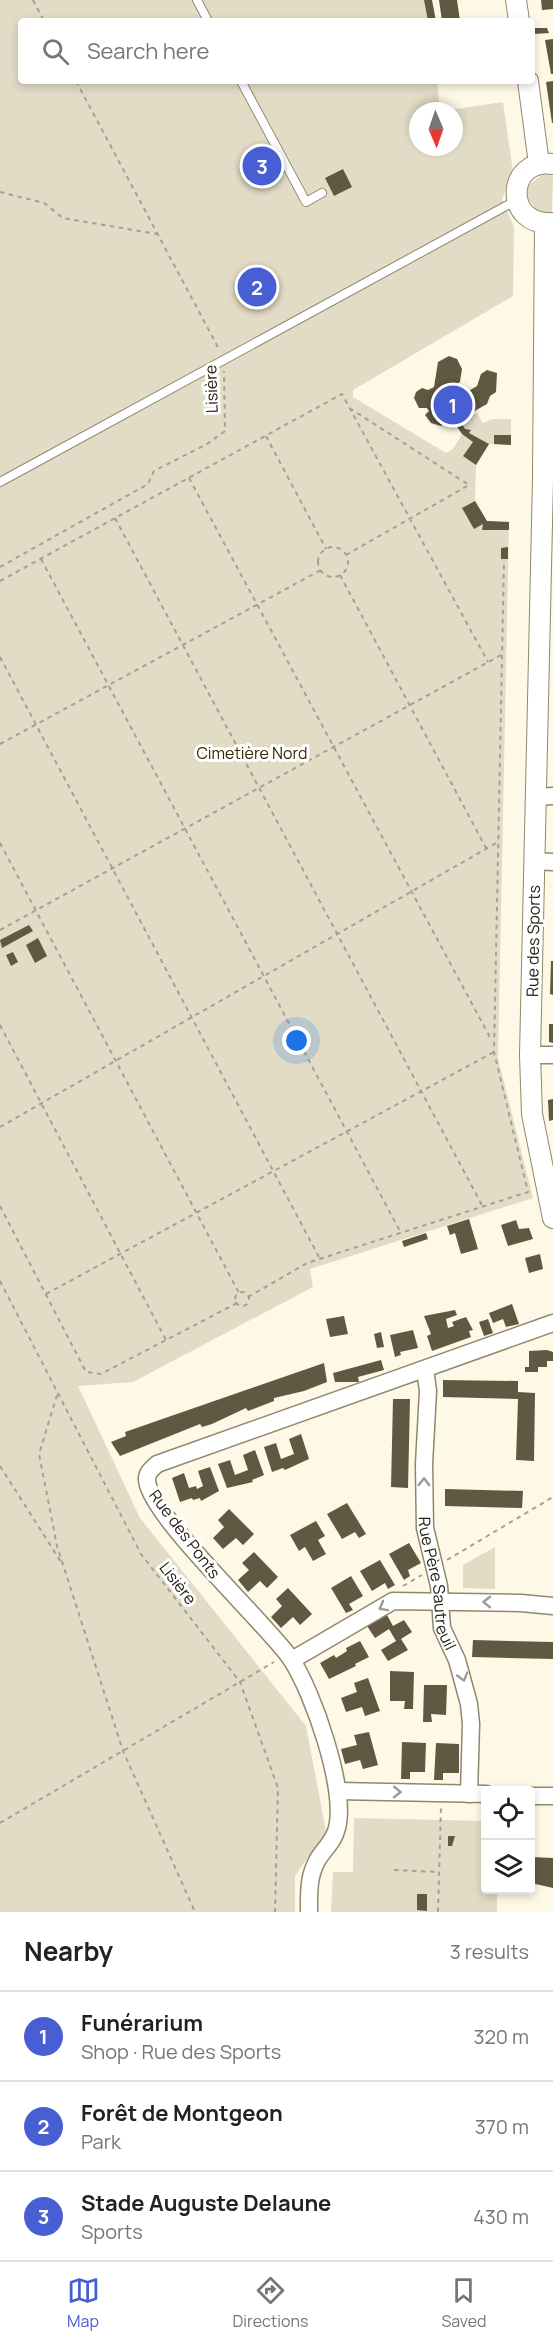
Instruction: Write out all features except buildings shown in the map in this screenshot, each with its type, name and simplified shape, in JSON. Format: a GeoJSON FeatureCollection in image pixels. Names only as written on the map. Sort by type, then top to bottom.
{"type":"FeatureCollection","features":[{"type":"Feature","properties":{"kind":"street"},"geometry":{"type":"LineString","coordinates":[[516,0],[519,18]]}},
{"type":"Feature","properties":{"kind":"street"},"geometry":{"type":"LineString","coordinates":[[529,84],[546,164],[531,167],[519,181],[517,200],[530,219],[549,223]]}},
{"type":"Feature","properties":{"kind":"street","name":"Rue des Sports"},"geometry":{"type":"LineString","coordinates":[[549,223],[544,862],[530,1055],[532,1114],[548,1177],[553,1218]]}},
{"type":"Feature","properties":{"kind":"street"},"geometry":{"type":"LineString","coordinates":[[530,1055],[553,1055]]}},
{"type":"Feature","properties":{"kind":"street","name":"Rue des Ponts"},"geometry":{"type":"LineString","coordinates":[[309,1912],[312,1871],[334,1838],[338,1826],[338,1791],[315,1708],[289,1658],[261,1622],[192,1548],[150,1490],[147,1480],[148,1472],[157,1464],[553,1323]]}},
{"type":"Feature","properties":{"kind":"street","name":"Rue Père Sautreuil"},"geometry":{"type":"LineString","coordinates":[[425,1369],[428,1391],[424,1464],[425,1528],[439,1586],[442,1628],[458,1660],[469,1704],[477,1794]]}},
{"type":"Feature","properties":{"kind":"street"},"geometry":{"type":"LineString","coordinates":[[289,1658],[393,1601],[553,1606]]}},
{"type":"Feature","properties":{"kind":"street"},"geometry":{"type":"LineString","coordinates":[[338,1791],[477,1794]]}},
{"type":"Feature","properties":{"kind":"lane"},"geometry":{"type":"LineString","coordinates":[[197,0],[206,18]]}},
{"type":"Feature","properties":{"kind":"lane"},"geometry":{"type":"LineString","coordinates":[[243,84],[306,202],[321,193]]}},
{"type":"Feature","properties":{"kind":"lane"},"geometry":{"type":"LineString","coordinates":[[0,482],[517,200]]}},
{"type":"Feature","properties":{"kind":"path"},"geometry":{"type":"LineString","coordinates":[[33,0],[42,18]]}},
{"type":"Feature","properties":{"kind":"path","name":"Lisière"},"geometry":{"type":"LineString","coordinates":[[0,567],[148,484],[154,471],[207,444],[225,431],[224,359],[78,84]]}},
{"type":"Feature","properties":{"kind":"path"},"geometry":{"type":"LineString","coordinates":[[0,192],[44,203],[63,218],[157,234]]}},
{"type":"Feature","properties":{"kind":"path"},"geometry":{"type":"LineString","coordinates":[[0,581],[342,394],[488,662]]}},
{"type":"Feature","properties":{"kind":"path"},"geometry":{"type":"LineString","coordinates":[[346,555],[469,485],[349,408]]}},
{"type":"Feature","properties":{"kind":"path"},"geometry":{"type":"LineString","coordinates":[[266,436],[326,549]]}},
{"type":"Feature","properties":{"kind":"path"},"geometry":{"type":"LineString","coordinates":[[189,478],[410,892],[494,1043]]}},
{"type":"Feature","properties":{"kind":"path"},"geometry":{"type":"LineString","coordinates":[[115,518],[483,1207]]}},
{"type":"Feature","properties":{"kind":"path"},"geometry":{"type":"LineString","coordinates":[[336,547],[346,555],[348,566],[340,575],[329,576],[321,570],[319,558],[326,549],[336,547]]}},
{"type":"Feature","properties":{"kind":"path"},"geometry":{"type":"LineString","coordinates":[[41,559],[401,1233]]}},
{"type":"Feature","properties":{"kind":"path"},"geometry":{"type":"LineString","coordinates":[[0,1206],[86,1372],[101,1374],[237,1303],[246,1304],[248,1297],[307,1263],[528,1192],[494,1052],[504,560]]}},
{"type":"Feature","properties":{"kind":"path"},"geometry":{"type":"LineString","coordinates":[[0,744],[321,570]]}},
{"type":"Feature","properties":{"kind":"path"},"geometry":{"type":"LineString","coordinates":[[340,575],[487,848]]}},
{"type":"Feature","properties":{"kind":"path"},"geometry":{"type":"LineString","coordinates":[[0,930],[502,654]]}},
{"type":"Feature","properties":{"kind":"path"},"geometry":{"type":"LineString","coordinates":[[0,657],[320,1259]]}},
{"type":"Feature","properties":{"kind":"path"},"geometry":{"type":"LineString","coordinates":[[0,1126],[498,842]]}},
{"type":"Feature","properties":{"kind":"path"},"geometry":{"type":"LineString","coordinates":[[0,843],[239,1293]]}},
{"type":"Feature","properties":{"kind":"path"},"geometry":{"type":"LineString","coordinates":[[0,1025],[166,1340]]}},
{"type":"Feature","properties":{"kind":"path"},"geometry":{"type":"LineString","coordinates":[[46,1294],[494,1052]]}},
{"type":"Feature","properties":{"kind":"path","name":"Lisière"},"geometry":{"type":"LineString","coordinates":[[0,1281],[141,1554],[240,1682],[278,1788],[275,1912]]}},
{"type":"Feature","properties":{"kind":"path"},"geometry":{"type":"LineString","coordinates":[[239,1293],[244,1292],[248,1297]]}},
{"type":"Feature","properties":{"kind":"path"},"geometry":{"type":"LineString","coordinates":[[237,1303],[236,1297],[239,1293]]}},
{"type":"Feature","properties":{"kind":"path"},"geometry":{"type":"LineString","coordinates":[[57,1395],[39,1454],[63,1564],[123,1751],[195,1912]]}},
{"type":"Feature","properties":{"kind":"path"},"geometry":{"type":"LineString","coordinates":[[0,1466],[63,1564]]}},
{"type":"Feature","properties":{"kind":"path"},"geometry":{"type":"LineString","coordinates":[[0,1823],[240,1682],[289,1658]]}},
{"type":"Feature","properties":{"kind":"path"},"geometry":{"type":"LineString","coordinates":[[438,1912],[441,1793]]}},
{"type":"Feature","properties":{"kind":"path"},"geometry":{"type":"LineString","coordinates":[[394,1870],[439,1872]]}},
{"type":"Feature","properties":{"kind":"green space","name":"Cimetière Nord"},"geometry":{"type":"Polygon","coordinates":[[[0,0],[424,0],[427,18],[18,18],[18,84],[437,84],[439,102],[409,102],[409,156],[463,156],[463,108],[503,102],[513,172],[502,199],[514,227],[513,296],[353,390],[353,397],[446,453],[453,449],[462,434],[456,425],[477,413],[483,423],[493,419],[511,419],[511,445],[489,444],[476,465],[475,500],[487,521],[509,522],[498,1058],[533,1198],[310,1269],[313,1287],[133,1382],[78,1386],[140,1518],[306,1726],[326,1831],[295,1876],[295,1912],[0,1912],[0,0]]]}},
{"type":"Feature","properties":{"kind":"green space"},"geometry":{"type":"Polygon","coordinates":[[[543,174],[553,176],[552,213],[539,213],[527,198],[528,186],[543,174]]]}},
{"type":"Feature","properties":{"kind":"green space"},"geometry":{"type":"Polygon","coordinates":[[[495,1547],[495,1589],[463,1588],[463,1565],[495,1547]]]}},
{"type":"Feature","properties":{"kind":"green space"},"geometry":{"type":"Polygon","coordinates":[[[354,1818],[481,1821],[481,1894],[497,1894],[497,1912],[331,1912],[333,1872],[353,1872],[354,1818]]]}},
{"type":"Feature","properties":{"kind":"place","name":"Stade Auguste Delaune"},"geometry":{"type":"Point","coordinates":[262,166]}},
{"type":"Feature","properties":{"kind":"place","name":"Forêt de Montgeon"},"geometry":{"type":"Point","coordinates":[257,287]}},
{"type":"Feature","properties":{"kind":"place","name":"Funérarium"},"geometry":{"type":"Point","coordinates":[453,405]}}]}
